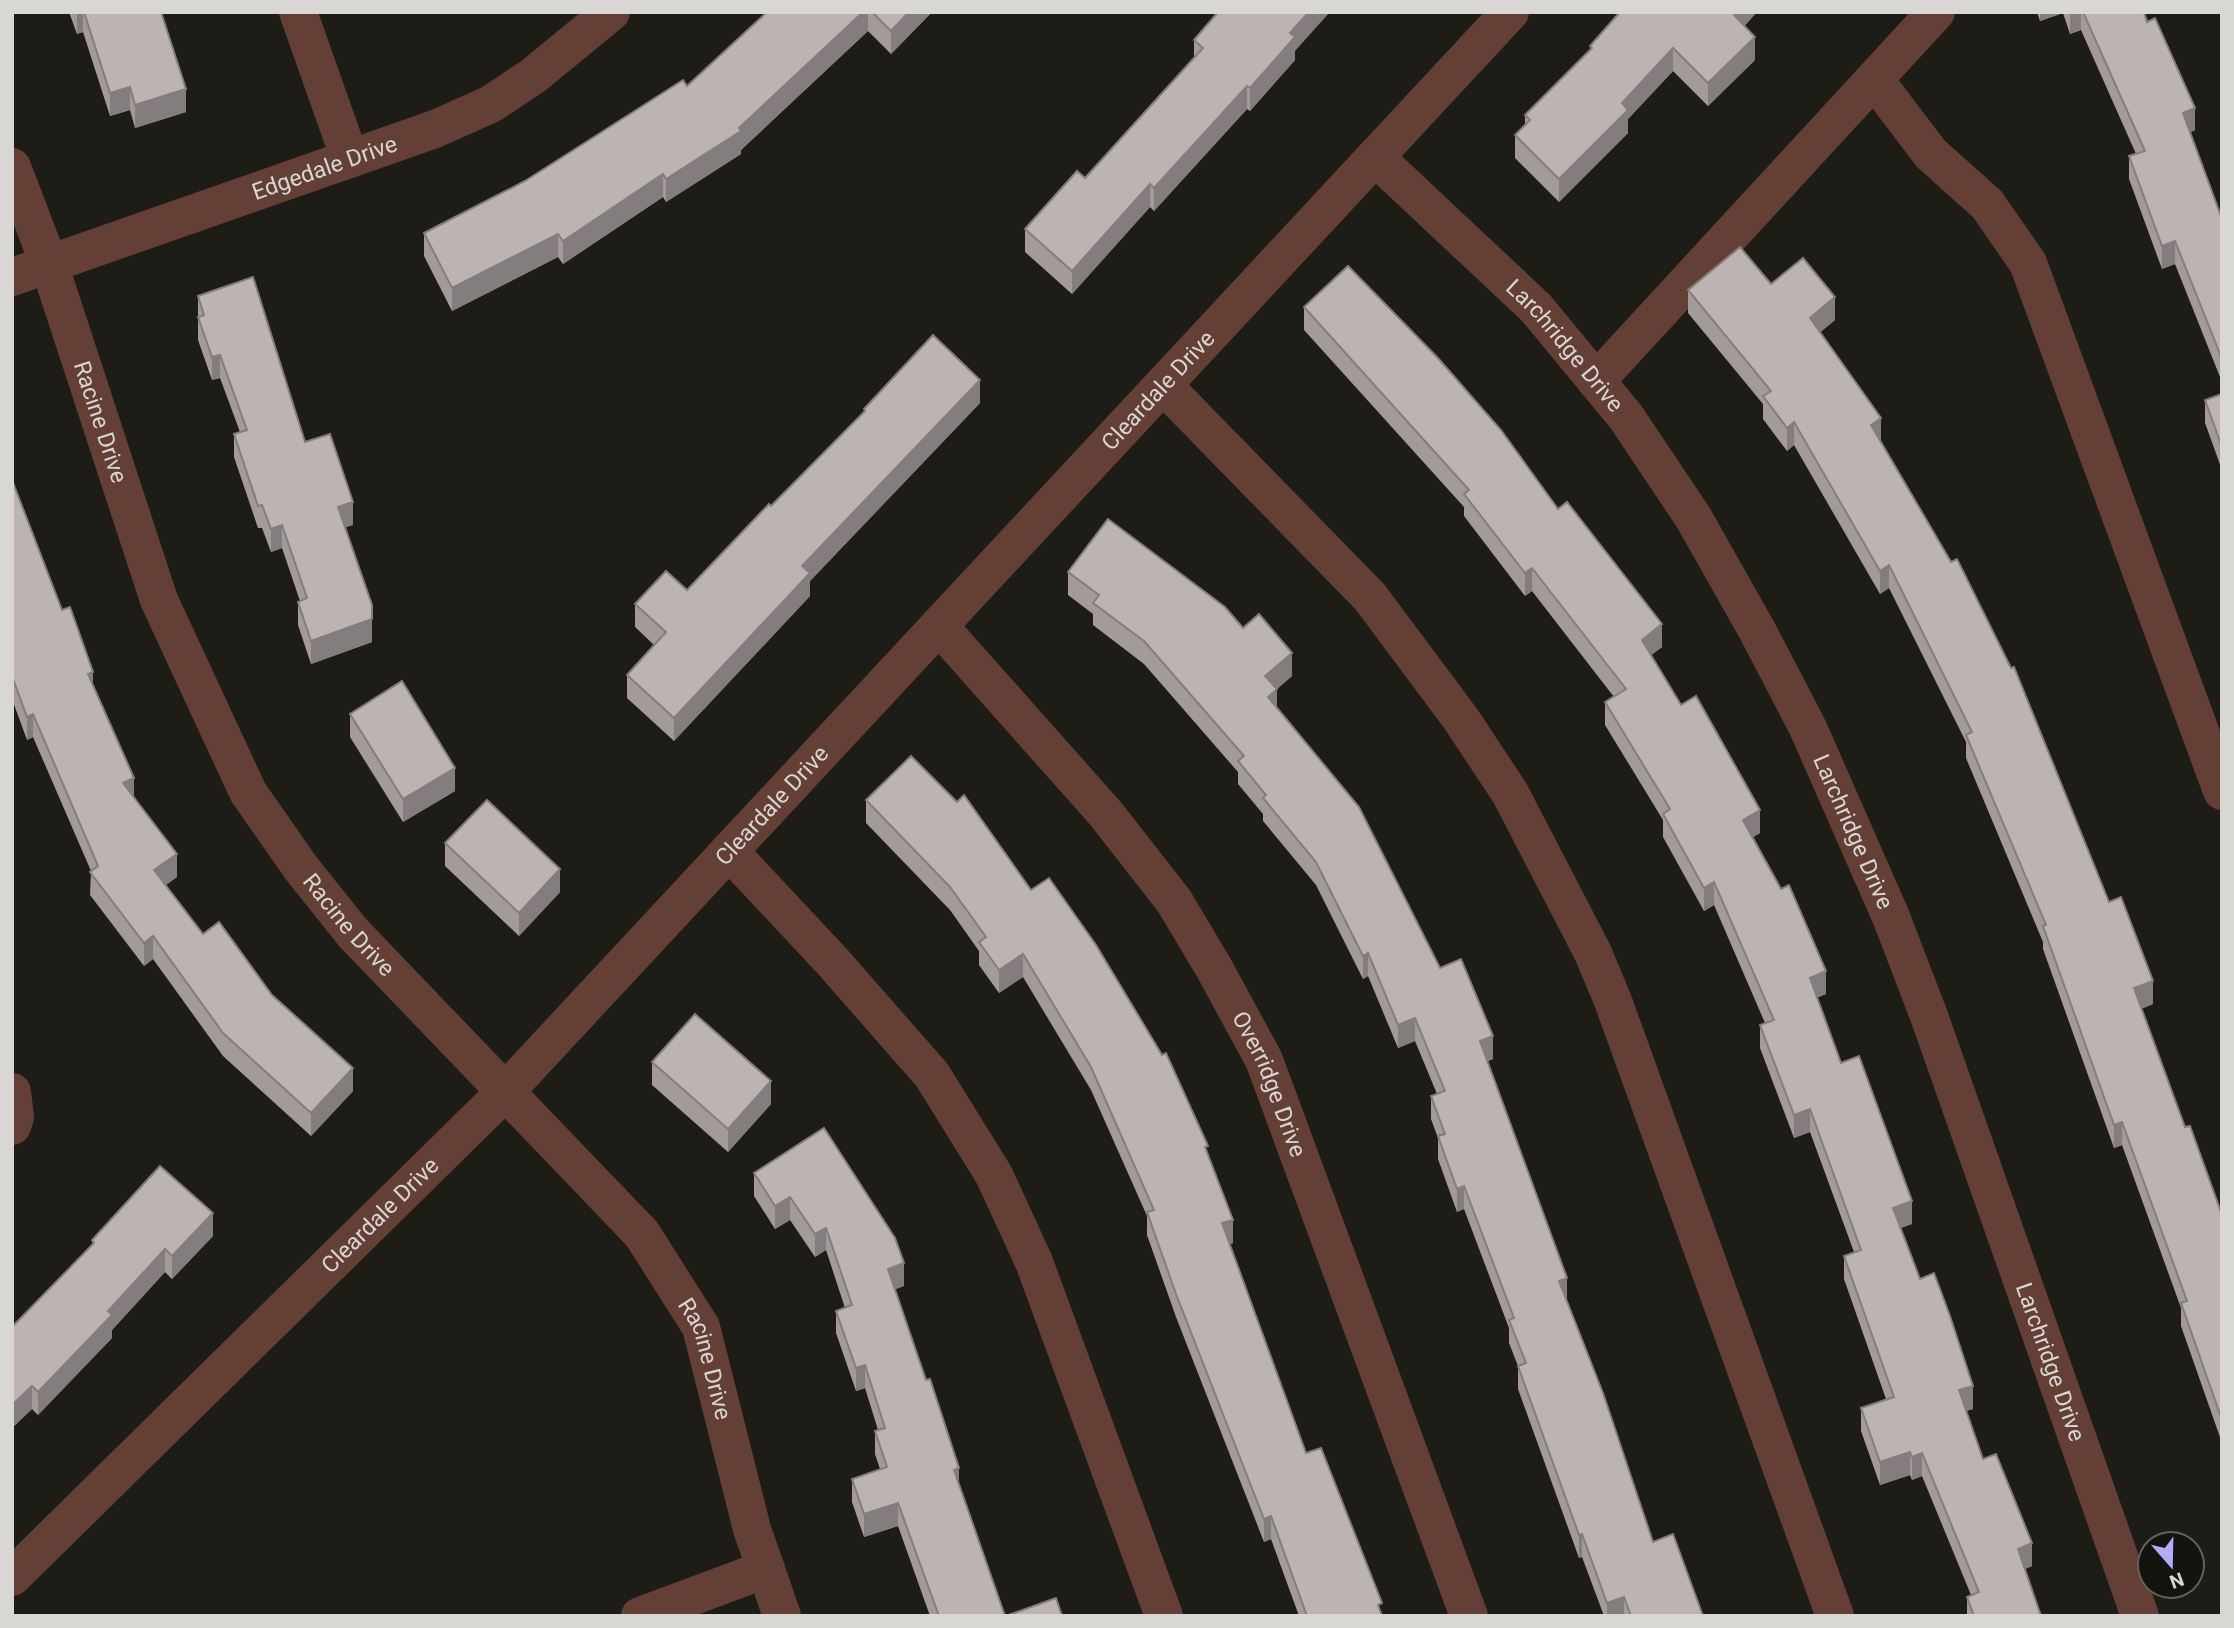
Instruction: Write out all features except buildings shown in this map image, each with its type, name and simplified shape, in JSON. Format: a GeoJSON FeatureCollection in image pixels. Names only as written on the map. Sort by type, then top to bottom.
{"type":"FeatureCollection","features":[{"type":"Feature","properties":{"kind":"street"},"geometry":{"type":"LineString","coordinates":[[298,12],[351,159]]}},
{"type":"Feature","properties":{"kind":"street","name":"Edgedale Drive"},"geometry":{"type":"LineString","coordinates":[[12,278],[435,129],[491,104],[533,76],[611,12]]}},
{"type":"Feature","properties":{"kind":"street","name":"Cleardale Drive"},"geometry":{"type":"LineString","coordinates":[[12,1577],[504,1093],[1510,12]]}},
{"type":"Feature","properties":{"kind":"street"},"geometry":{"type":"LineString","coordinates":[[1596,381],[1936,12]]}},
{"type":"Feature","properties":{"kind":"street"},"geometry":{"type":"LineString","coordinates":[[1874,79],[1931,153],[1987,204],[2028,263],[2222,790]]}},
{"type":"Feature","properties":{"kind":"street","name":"Larchridge Drive"},"geometry":{"type":"LineString","coordinates":[[1375,157],[1536,308],[1626,417],[1693,517],[1758,632],[1808,728],[1886,904],[1939,1042],[2140,1616]]}},
{"type":"Feature","properties":{"kind":"street","name":"Racine Drive"},"geometry":{"type":"LineString","coordinates":[[12,167],[49,264],[159,600],[248,792],[301,867],[354,933],[504,1093],[642,1234],[701,1327],[752,1529],[782,1616]]}},
{"type":"Feature","properties":{"kind":"street"},"geometry":{"type":"LineString","coordinates":[[1163,385],[1370,597],[1461,719],[1510,793],[1593,953],[1613,1001],[1835,1616]]}},
{"type":"Feature","properties":{"kind":"street","name":"Overridge Drive"},"geometry":{"type":"LineString","coordinates":[[939,626],[1106,814],[1174,901],[1264,1060],[1469,1616]]}},
{"type":"Feature","properties":{"kind":"street"},"geometry":{"type":"LineString","coordinates":[[729,851],[832,961],[932,1075],[994,1175],[1034,1262],[1164,1616]]}},
{"type":"Feature","properties":{"kind":"street"},"geometry":{"type":"LineString","coordinates":[[12,1092],[16,1117],[12,1126]]}},
{"type":"Feature","properties":{"kind":"street"},"geometry":{"type":"LineString","coordinates":[[640,1616],[766,1569]]}}]}
